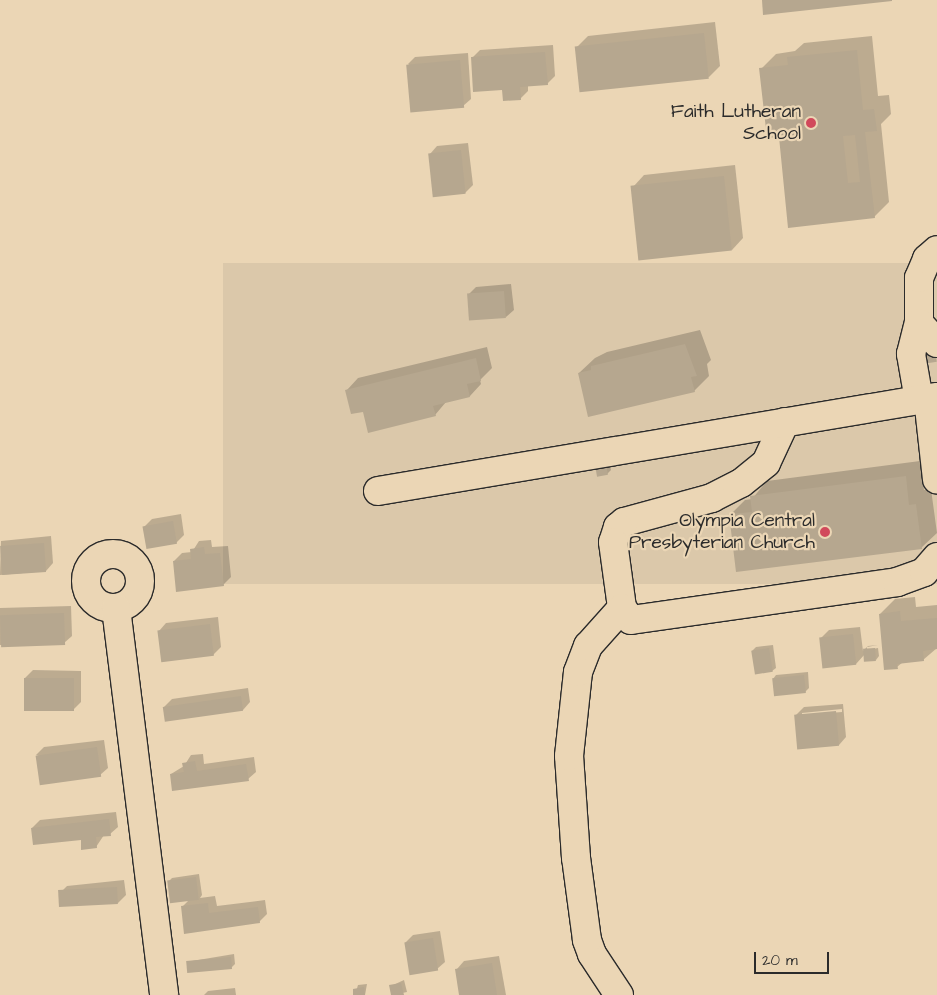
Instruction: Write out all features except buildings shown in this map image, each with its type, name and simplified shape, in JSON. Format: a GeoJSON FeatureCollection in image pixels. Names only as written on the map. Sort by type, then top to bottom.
{"type":"FeatureCollection","features":[{"type":"Feature","properties":{"kind":"street"},"geometry":{"type":"LineString","coordinates":[[937,250],[927,259],[919,278],[920,323],[910,354],[928,398],[937,480]]}},
{"type":"Feature","properties":{"kind":"street"},"geometry":{"type":"LineString","coordinates":[[920,323],[937,343]]}},
{"type":"Feature","properties":{"kind":"street"},"geometry":{"type":"LineString","coordinates":[[378,492],[928,398]]}},
{"type":"Feature","properties":{"kind":"street"},"geometry":{"type":"LineString","coordinates":[[785,422],[766,463],[741,483],[712,498],[624,522],[618,527],[613,542],[622,608],[631,620],[897,582],[924,572],[937,558]]}},
{"type":"Feature","properties":{"kind":"street"},"geometry":{"type":"LineString","coordinates":[[116,608],[164,995]]}},
{"type":"Feature","properties":{"kind":"street"},"geometry":{"type":"LineString","coordinates":[[619,995],[592,954],[587,940],[576,858],[569,756],[578,672],[588,646],[622,608]]}},
{"type":"Feature","properties":{"kind":"shaded area"},"geometry":{"type":"Polygon","coordinates":[[[223,263],[937,263],[937,584],[223,584],[223,263]]]}},
{"type":"Feature","properties":{"kind":"place","name":"Faith Lutheran School"},"geometry":{"type":"Point","coordinates":[811,123]}},
{"type":"Feature","properties":{"kind":"place","name":"Olympia Central Presbyterian Church"},"geometry":{"type":"Point","coordinates":[825,532]}}]}
